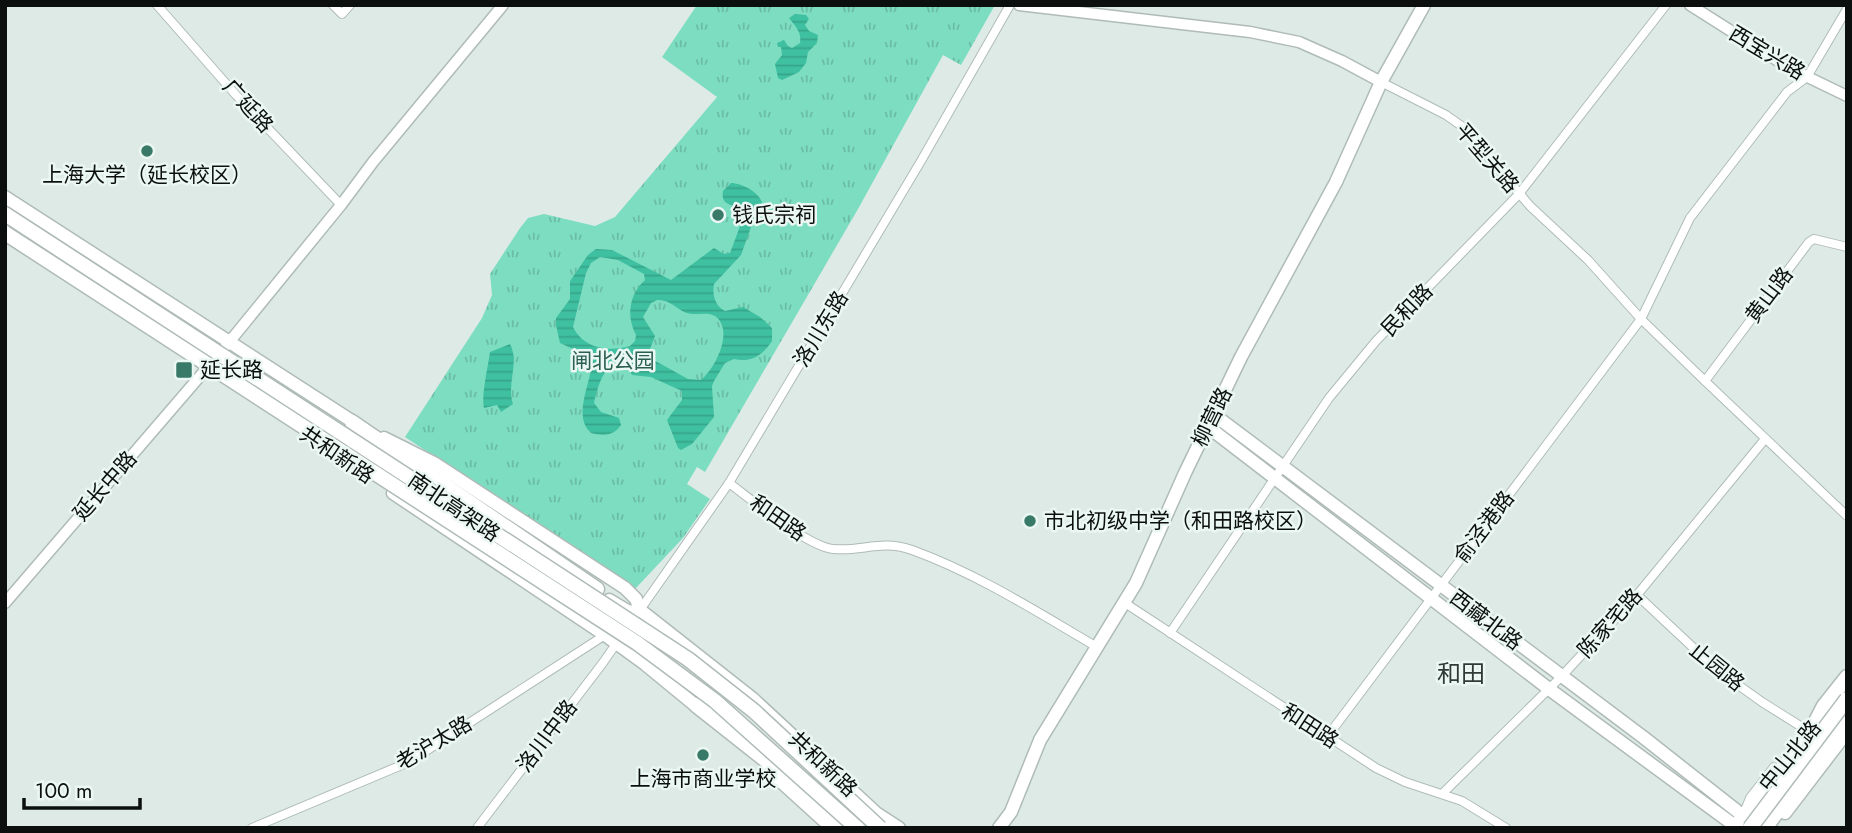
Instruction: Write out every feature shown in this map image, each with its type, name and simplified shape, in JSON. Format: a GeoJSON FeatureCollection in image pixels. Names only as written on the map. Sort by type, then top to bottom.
{"type":"FeatureCollection","features":[{"type":"Feature","properties":{"kind":"highway","name":"南北高架路"},"geometry":{"type":"LineString","coordinates":[[5,214],[352,438],[506,542],[650,632],[754,711],[880,828]]}},
{"type":"Feature","properties":{"kind":"highway","name":"南北高架路"},"geometry":{"type":"LineString","coordinates":[[5,233],[637,643],[715,701],[857,828]]}},
{"type":"Feature","properties":{"kind":"highway"},"geometry":{"type":"LineString","coordinates":[[352,422],[597,589],[650,632]]}},
{"type":"Feature","properties":{"kind":"highway"},"geometry":{"type":"LineString","coordinates":[[1807,731],[1847,677]]}},
{"type":"Feature","properties":{"kind":"highway"},"geometry":{"type":"LineString","coordinates":[[1739,825],[1847,699]]}},
{"type":"Feature","properties":{"kind":"highway"},"geometry":{"type":"LineString","coordinates":[[696,705],[797,785],[843,828]]}},
{"type":"Feature","properties":{"kind":"highway"},"geometry":{"type":"LineString","coordinates":[[1765,828],[1847,719]]}},
{"type":"Feature","properties":{"kind":"main road","name":"柳营路"},"geometry":{"type":"LineString","coordinates":[[999,828],[1011,812],[1040,740],[1125,603],[1147,561],[1242,355],[1348,159],[1381,82],[1424,5]]}},
{"type":"Feature","properties":{"kind":"main road","name":"共和新路"},"geometry":{"type":"LineString","coordinates":[[5,197],[352,422],[434,463],[625,588],[636,599],[640,610],[753,699],[889,828]]}},
{"type":"Feature","properties":{"kind":"main road","name":"共和新路"},"geometry":{"type":"LineString","coordinates":[[5,241],[204,368],[605,635],[696,705],[832,828]]}},
{"type":"Feature","properties":{"kind":"main road","name":"西藏北路"},"geometry":{"type":"LineString","coordinates":[[1210,420],[1283,465],[1643,737],[1739,825]]}},
{"type":"Feature","properties":{"kind":"main road","name":"西藏北路"},"geometry":{"type":"LineString","coordinates":[[1210,420],[1275,477],[1549,689],[1739,825],[1759,828]]}},
{"type":"Feature","properties":{"kind":"main road","name":"共和新路"},"geometry":{"type":"LineString","coordinates":[[352,422],[416,476],[629,612],[640,610]]}},
{"type":"Feature","properties":{"kind":"main road","name":"中山北路"},"geometry":{"type":"LineString","coordinates":[[1739,825],[1807,731],[1847,684]]}},
{"type":"Feature","properties":{"kind":"main road","name":"共和新路"},"geometry":{"type":"LineString","coordinates":[[696,705],[730,723],[849,828]]}},
{"type":"Feature","properties":{"kind":"main road","name":"中山北路"},"geometry":{"type":"LineString","coordinates":[[1774,828],[1842,748],[1847,732]]}},
{"type":"Feature","properties":{"kind":"main road","name":"共和新路"},"geometry":{"type":"LineString","coordinates":[[876,813],[899,828]]}},
{"type":"Feature","properties":{"kind":"street","name":"广延路"},"geometry":{"type":"LineString","coordinates":[[157,5],[236,95],[341,205]]}},
{"type":"Feature","properties":{"kind":"street"},"geometry":{"type":"LineString","coordinates":[[332,5],[342,14],[350,5]]}},
{"type":"Feature","properties":{"kind":"street"},"geometry":{"type":"LineString","coordinates":[[204,368],[229,342],[503,5]]}},
{"type":"Feature","properties":{"kind":"street","name":"洛川东路"},"geometry":{"type":"LineString","coordinates":[[616,643],[729,483],[921,161],[1010,5]]}},
{"type":"Feature","properties":{"kind":"street","name":"平型关路"},"geometry":{"type":"LineString","coordinates":[[1019,5],[1250,32],[1299,43],[1342,61],[1446,114],[1463,127],[1519,194],[1588,260],[1642,319],[1847,516]]}},
{"type":"Feature","properties":{"kind":"street","name":"民和路"},"geometry":{"type":"LineString","coordinates":[[1170,633],[1313,418],[1366,353],[1519,194],[1666,5]]}},
{"type":"Feature","properties":{"kind":"street","name":"西宝兴路"},"geometry":{"type":"LineString","coordinates":[[1690,5],[1807,77],[1847,96]]}},
{"type":"Feature","properties":{"kind":"street","name":"俞泾港路"},"geometry":{"type":"LineString","coordinates":[[1326,737],[1642,319],[1690,218],[1787,92],[1807,77],[1847,9]]}},
{"type":"Feature","properties":{"kind":"street","name":"黄山路"},"geometry":{"type":"LineString","coordinates":[[1705,381],[1809,242],[1814,239],[1847,247]]}},
{"type":"Feature","properties":{"kind":"street","name":"延长中路"},"geometry":{"type":"LineString","coordinates":[[5,603],[173,409],[204,368]]}},
{"type":"Feature","properties":{"kind":"street","name":"陈家宅路"},"geometry":{"type":"LineString","coordinates":[[1442,794],[1561,677],[1637,595],[1765,439]]}},
{"type":"Feature","properties":{"kind":"street","name":"和田路"},"geometry":{"type":"LineString","coordinates":[[729,483],[822,546],[844,549],[879,544],[912,550],[974,575],[1097,647]]}},
{"type":"Feature","properties":{"kind":"street","name":"止园路"},"geometry":{"type":"LineString","coordinates":[[1637,595],[1723,674],[1807,731]]}},
{"type":"Feature","properties":{"kind":"street","name":"和田路"},"geometry":{"type":"LineString","coordinates":[[1125,603],[1326,737],[1385,773],[1462,801],[1506,828]]}},
{"type":"Feature","properties":{"kind":"street","name":"老沪太路"},"geometry":{"type":"LineString","coordinates":[[252,828],[409,762],[605,635]]}},
{"type":"Feature","properties":{"kind":"street","name":"洛川中路"},"geometry":{"type":"LineString","coordinates":[[478,828],[616,643]]}},
{"type":"Feature","properties":{"kind":"street"},"geometry":{"type":"LineString","coordinates":[[1807,731],[1847,669]]}},
{"type":"Feature","properties":{"kind":"green space","name":"闸北公园"},"geometry":{"type":"Polygon","coordinates":[[[697,5],[995,5],[961,65],[943,55],[858,209],[705,472],[697,467],[687,484],[710,499],[683,538],[635,589],[405,437],[482,318],[492,295],[490,274],[528,218],[544,214],[595,226],[615,217],[717,97],[662,57],[697,5]]]}},
{"type":"Feature","properties":{"kind":"shaded area"},"geometry":{"type":"Polygon","coordinates":[[[795,14],[806,15],[809,19],[805,25],[809,31],[818,35],[817,43],[808,52],[806,63],[799,72],[782,80],[778,78],[775,64],[782,55],[781,47],[778,47],[777,43],[784,40],[792,48],[800,43],[799,32],[789,18],[795,14]]]}},
{"type":"Feature","properties":{"kind":"shaded area"},"geometry":{"type":"Polygon","coordinates":[[[731,183],[740,185],[753,192],[762,202],[741,255],[714,284],[715,300],[725,311],[743,307],[760,317],[772,328],[772,341],[756,357],[734,359],[725,363],[712,386],[714,417],[692,444],[681,450],[667,420],[682,400],[682,391],[651,377],[632,375],[620,361],[606,371],[594,403],[601,412],[619,418],[621,425],[608,434],[591,433],[585,426],[583,407],[592,358],[560,343],[556,325],[556,318],[570,299],[570,281],[588,255],[596,249],[612,250],[671,280],[714,248],[724,254],[730,253],[746,210],[726,203],[723,191],[731,183]],[[600,257],[591,263],[586,273],[573,327],[584,340],[598,347],[614,349],[630,346],[636,335],[630,313],[632,299],[645,280],[644,274],[618,260],[600,257]],[[657,300],[651,303],[643,317],[655,336],[648,354],[650,358],[688,379],[701,380],[712,367],[721,349],[721,322],[715,316],[687,313],[657,300]]]}},
{"type":"Feature","properties":{"kind":"shaded area"},"geometry":{"type":"Polygon","coordinates":[[[510,344],[514,359],[511,389],[513,404],[501,412],[497,405],[484,408],[490,352],[510,344]]]}},
{"type":"Feature","properties":{"kind":"place","name":"上海大学（延长校区）"},"geometry":{"type":"Point","coordinates":[147,151]}},
{"type":"Feature","properties":{"kind":"place","name":"钱氏宗祠"},"geometry":{"type":"Point","coordinates":[718,215]}},
{"type":"Feature","properties":{"kind":"place","name":"延长路"},"geometry":{"type":"Point","coordinates":[184,370]}},
{"type":"Feature","properties":{"kind":"place","name":"市北初级中学（和田路校区）"},"geometry":{"type":"Point","coordinates":[1030,521]}},
{"type":"Feature","properties":{"kind":"place","name":"上海市商业学校"},"geometry":{"type":"Point","coordinates":[703,755]}},
{"type":"Feature","properties":{"kind":"district","name":"和田"},"geometry":{"type":"Point","coordinates":[1461,673]}}]}
